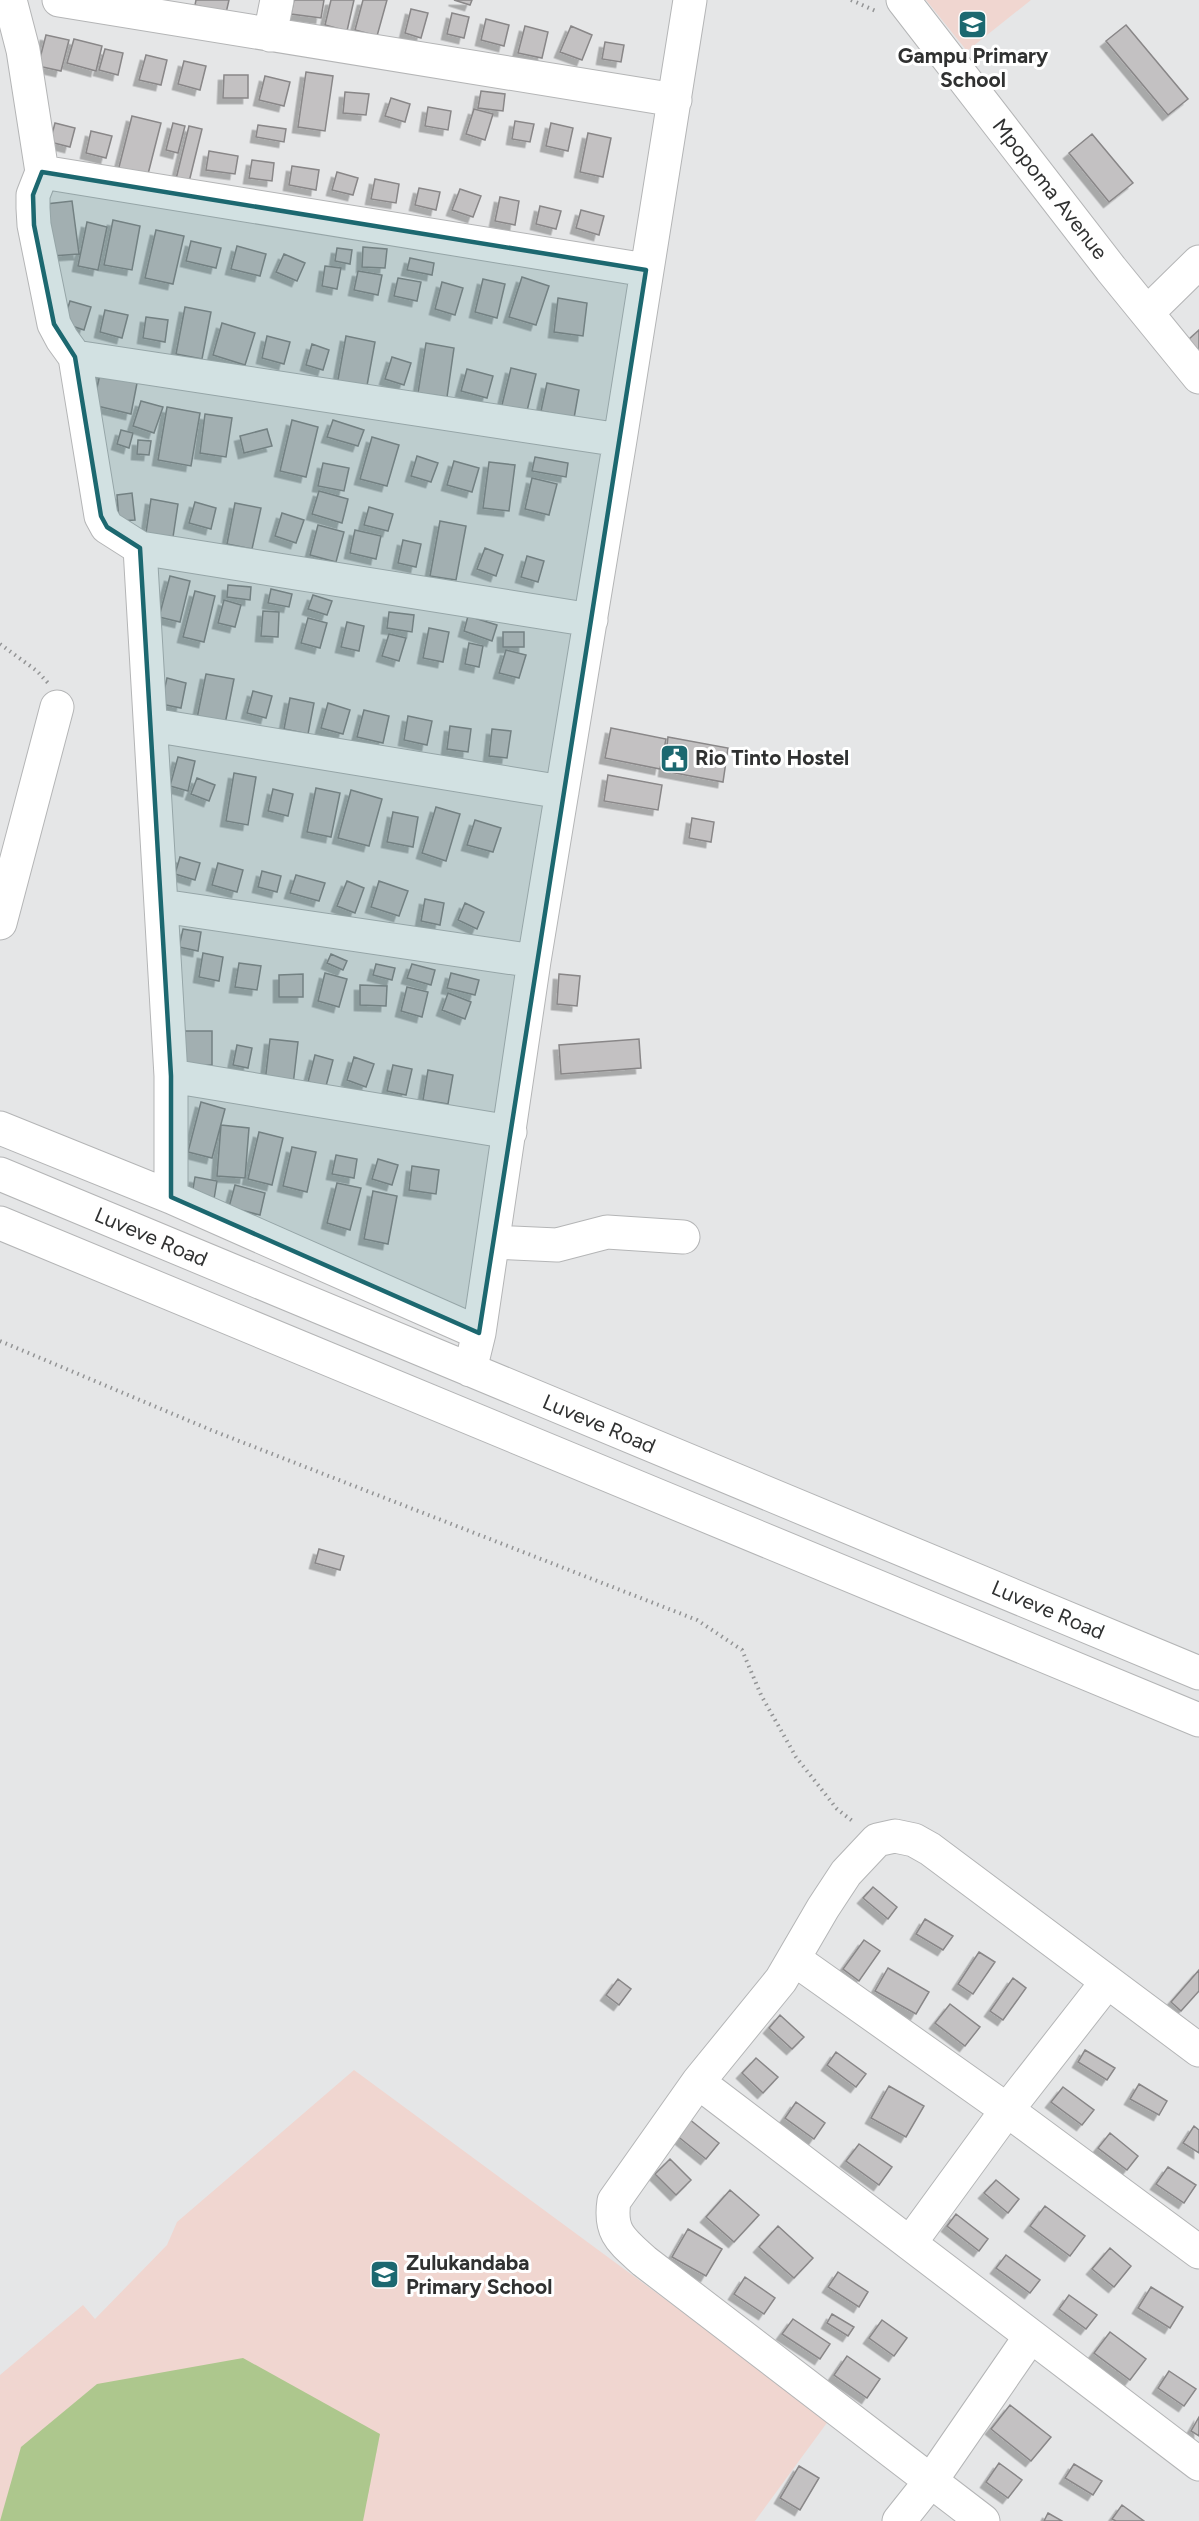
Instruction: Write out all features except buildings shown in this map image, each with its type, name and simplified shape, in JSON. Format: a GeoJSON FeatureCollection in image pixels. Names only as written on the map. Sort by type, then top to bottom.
{"type":"FeatureCollection","features":[{"type":"Feature","properties":{"kind":"street"},"geometry":{"type":"LineString","coordinates":[[10,0],[23,50],[42,172],[33,195],[34,225],[54,324],[75,357],[101,516],[107,527],[141,548],[591,620]]}},
{"type":"Feature","properties":{"kind":"street"},"geometry":{"type":"LineString","coordinates":[[59,0],[675,100]]}},
{"type":"Feature","properties":{"kind":"street"},"geometry":{"type":"LineString","coordinates":[[270,35],[277,0]]}},
{"type":"Feature","properties":{"kind":"street"},"geometry":{"type":"LineString","coordinates":[[470,1370],[479,1333],[534,961],[690,0]]}},
{"type":"Feature","properties":{"kind":"street","name":"Mpopoma Avenue"},"geometry":{"type":"LineString","coordinates":[[903,0],[1111,268],[1199,377]]}},
{"type":"Feature","properties":{"kind":"street"},"geometry":{"type":"LineString","coordinates":[[42,172],[646,270]]}},
{"type":"Feature","properties":{"kind":"street"},"geometry":{"type":"LineString","coordinates":[[1148,312],[1199,262]]}},
{"type":"Feature","properties":{"kind":"street"},"geometry":{"type":"LineString","coordinates":[[75,357],[620,440]]}},
{"type":"Feature","properties":{"kind":"street"},"geometry":{"type":"LineString","coordinates":[[141,548],[171,1076],[171,1197]]}},
{"type":"Feature","properties":{"kind":"street"},"geometry":{"type":"LineString","coordinates":[[0,922],[57,707]]}},
{"type":"Feature","properties":{"kind":"street"},"geometry":{"type":"LineString","coordinates":[[152,725],[562,792]]}},
{"type":"Feature","properties":{"kind":"street"},"geometry":{"type":"LineString","coordinates":[[162,906],[534,961]]}},
{"type":"Feature","properties":{"kind":"street"},"geometry":{"type":"LineString","coordinates":[[171,1076],[510,1132]]}},
{"type":"Feature","properties":{"kind":"street"},"geometry":{"type":"LineString","coordinates":[[0,1128],[171,1197],[479,1333]]}},
{"type":"Feature","properties":{"kind":"street","name":"Luveve Road"},"geometry":{"type":"LineString","coordinates":[[0,1174],[1199,1673]]}},
{"type":"Feature","properties":{"kind":"street","name":"Luveve Road"},"geometry":{"type":"LineString","coordinates":[[0,1223],[1199,1720]]}},
{"type":"Feature","properties":{"kind":"street"},"geometry":{"type":"LineString","coordinates":[[493,1242],[557,1245],[607,1232],[683,1237]]}},
{"type":"Feature","properties":{"kind":"street"},"geometry":{"type":"LineString","coordinates":[[983,2521],[644,2261],[619,2238],[612,2216],[614,2201],[698,2082],[781,1980],[846,1873],[877,1840],[895,1836],[914,1839],[930,1849],[1199,2050]]}},
{"type":"Feature","properties":{"kind":"street"},"geometry":{"type":"LineString","coordinates":[[795,1959],[1007,2110],[1199,2252]]}},
{"type":"Feature","properties":{"kind":"street"},"geometry":{"type":"LineString","coordinates":[[910,2243],[1007,2110],[1107,1982]]}},
{"type":"Feature","properties":{"kind":"street"},"geometry":{"type":"LineString","coordinates":[[698,2082],[1199,2464]]}},
{"type":"Feature","properties":{"kind":"street"},"geometry":{"type":"LineString","coordinates":[[899,2521],[930,2482],[1030,2337]]}},
{"type":"Feature","properties":{"kind":"path"},"geometry":{"type":"LineString","coordinates":[[0,644],[46,679],[55,696],[57,707]]}},
{"type":"Feature","properties":{"kind":"path"},"geometry":{"type":"LineString","coordinates":[[0,1341],[232,1439],[697,1620],[742,1650],[761,1695],[796,1757],[837,1809],[877,1840]]}},
{"type":"Feature","properties":{"kind":"highlighted area"},"geometry":{"type":"Polygon","coordinates":[[[42,172],[646,270],[479,1333],[171,1197],[171,1076],[140,548],[107,527],[101,516],[75,357],[54,324],[34,225],[33,195],[42,172]]]}},
{"type":"Feature","properties":{"kind":"shaded area","name":"Gampu Primary School"},"geometry":{"type":"Polygon","coordinates":[[[926,0],[1031,0],[967,51],[926,0]]]}},
{"type":"Feature","properties":{"kind":"shaded area","name":"Zulukandaba Primary School"},"geometry":{"type":"Polygon","coordinates":[[[354,2070],[829,2420],[755,2521],[0,2521],[0,2375],[83,2305],[95,2319],[167,2245],[177,2222],[354,2070]]]}},
{"type":"Feature","properties":{"kind":"green space"},"geometry":{"type":"Polygon","coordinates":[[[243,2358],[380,2434],[363,2521],[0,2521],[21,2447],[97,2384],[243,2358]]]}},
{"type":"Feature","properties":{"kind":"place","name":"Gampu Primary School"},"geometry":{"type":"Point","coordinates":[973,25]}},
{"type":"Feature","properties":{"kind":"place","name":"Rio Tinto Hostel"},"geometry":{"type":"Point","coordinates":[674,758]}},
{"type":"Feature","properties":{"kind":"place","name":"Zulukandaba Primary School"},"geometry":{"type":"Point","coordinates":[385,2275]}}]}
